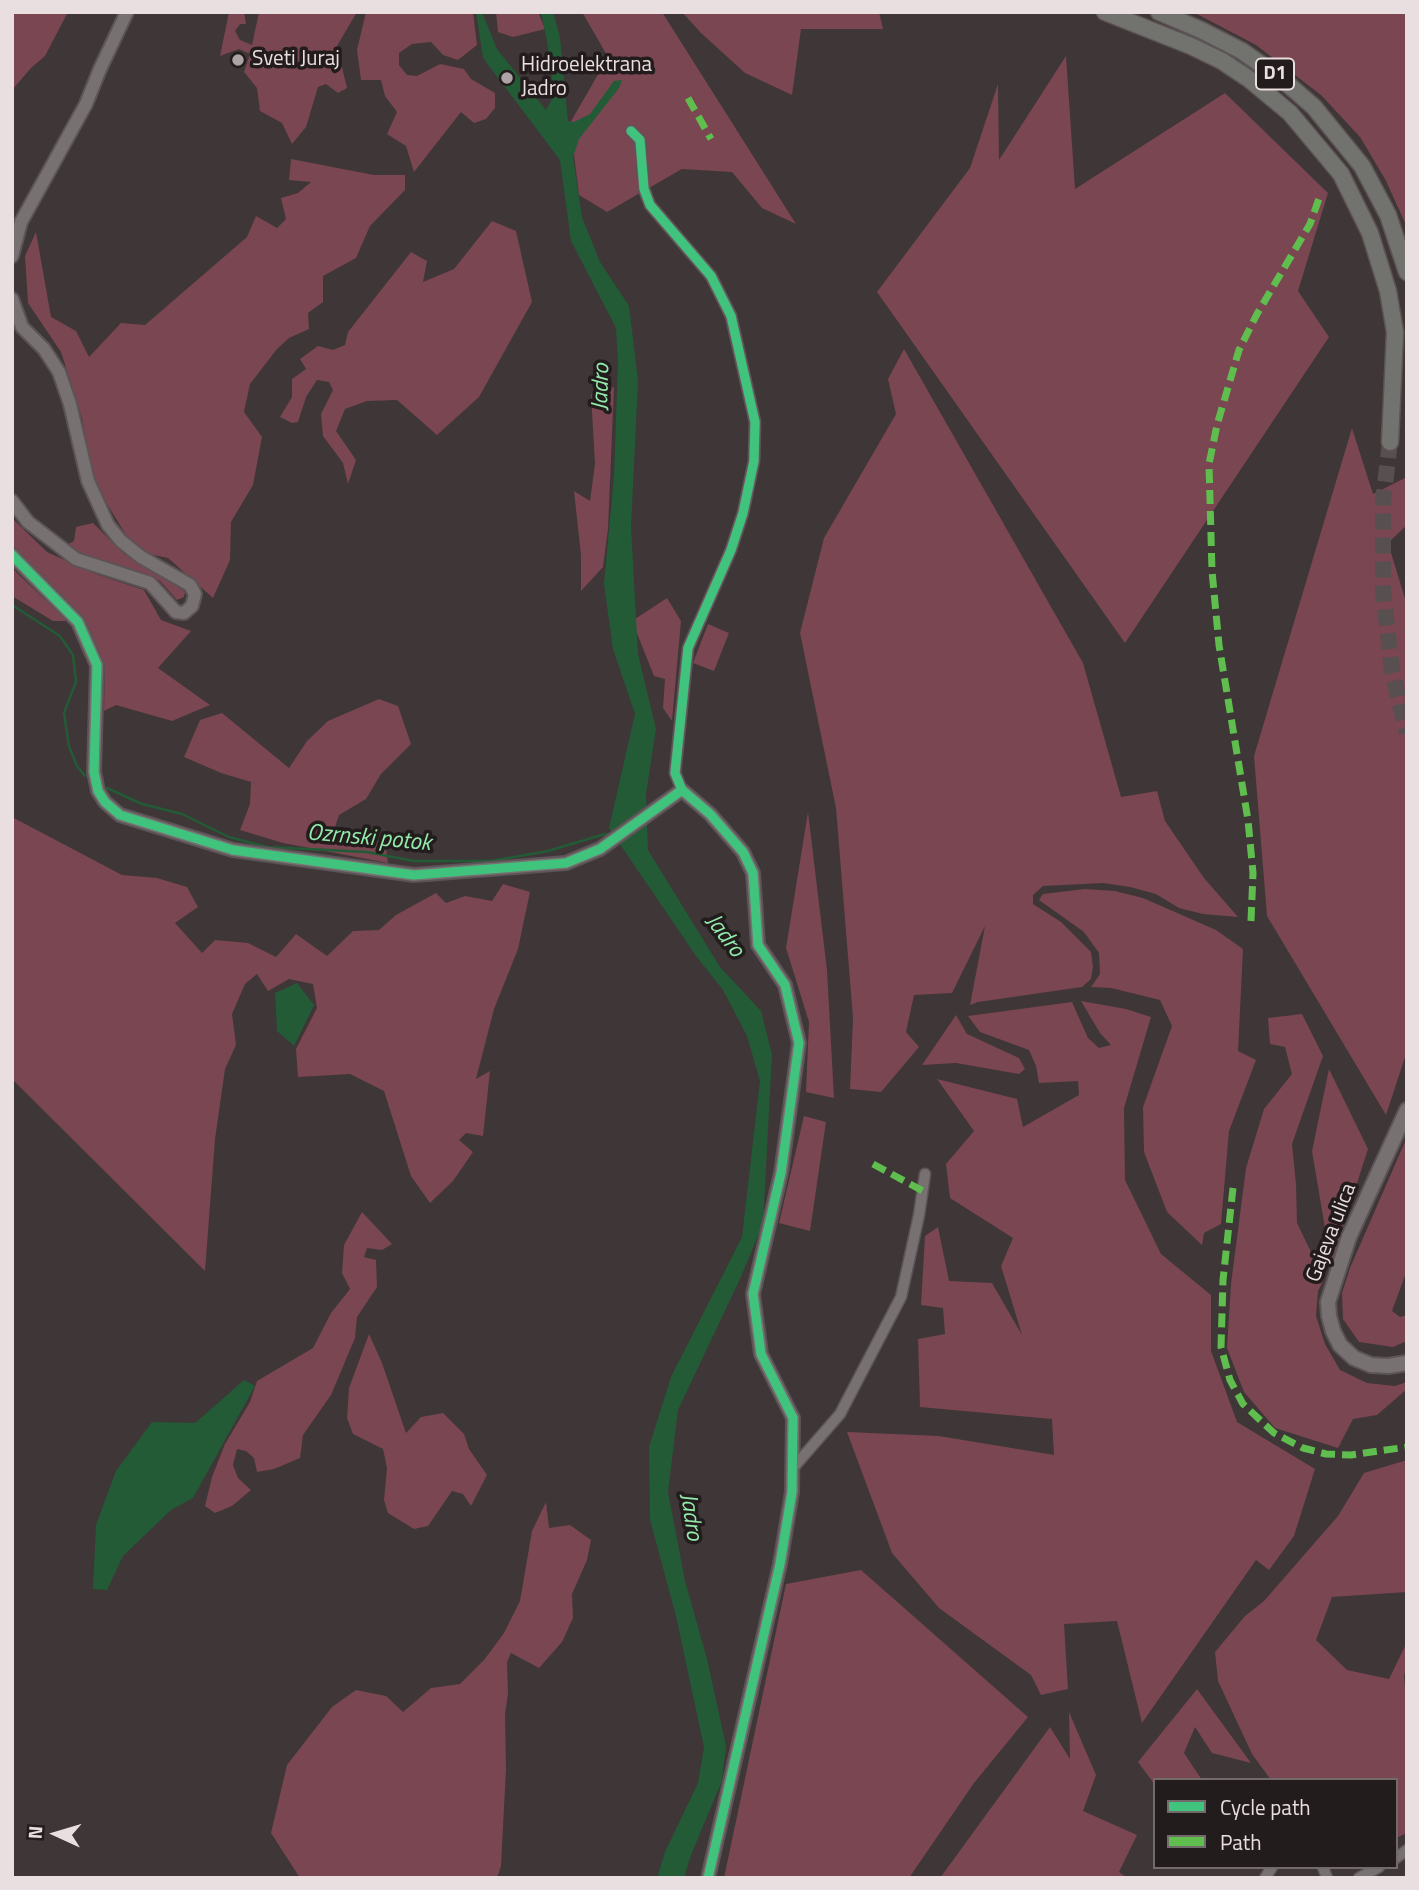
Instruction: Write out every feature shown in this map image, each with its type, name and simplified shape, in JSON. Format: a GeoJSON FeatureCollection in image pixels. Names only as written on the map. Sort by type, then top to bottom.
{"type":"FeatureCollection","features":[{"type":"Feature","properties":{"kind":"highway","name":"D1"},"geometry":{"type":"LineString","coordinates":[[1105,12],[1223,61],[1290,113],[1341,174],[1370,233],[1388,291],[1395,332],[1390,442]]}},
{"type":"Feature","properties":{"kind":"highway","name":"D1"},"geometry":{"type":"LineString","coordinates":[[1159,12],[1242,51],[1283,80],[1314,107],[1362,166],[1388,215],[1407,272]]}},
{"type":"Feature","properties":{"kind":"main road","name":"Gajeva ulica"},"geometry":{"type":"LineString","coordinates":[[1407,1110],[1349,1237],[1328,1301],[1333,1331],[1340,1345],[1354,1358],[1371,1365],[1407,1363]]}},
{"type":"Feature","properties":{"kind":"street"},"geometry":{"type":"LineString","coordinates":[[12,256],[21,222],[86,104],[127,12]]}},
{"type":"Feature","properties":{"kind":"street"},"geometry":{"type":"LineString","coordinates":[[631,131],[640,140],[644,189],[650,205],[711,276],[731,316],[755,422],[754,461],[743,513],[731,550],[688,648],[675,774],[682,789],[710,814],[743,852],[753,873],[758,945],[785,985],[799,1043],[782,1173],[753,1294],[761,1354],[793,1418],[792,1492],[780,1564],[708,1878]]}},
{"type":"Feature","properties":{"kind":"street"},"geometry":{"type":"LineString","coordinates":[[12,299],[22,327],[44,349],[59,372],[88,481],[108,525],[121,541],[141,556],[190,585],[195,594],[192,606],[184,612],[176,612],[150,583],[76,559],[28,522],[12,501]]}},
{"type":"Feature","properties":{"kind":"street"},"geometry":{"type":"LineString","coordinates":[[12,555],[78,622],[97,665],[94,772],[98,791],[105,803],[120,815],[233,850],[414,875],[566,863],[600,849],[682,789]]}},
{"type":"Feature","properties":{"kind":"street"},"geometry":{"type":"LineString","coordinates":[[793,1468],[840,1414],[901,1297],[925,1174]]}},
{"type":"Feature","properties":{"kind":"street"},"geometry":{"type":"LineString","coordinates":[[1359,1878],[1375,1869]]}},
{"type":"Feature","properties":{"kind":"shaded area"},"geometry":{"type":"Polygon","coordinates":[[[12,12],[68,12],[45,56],[12,90],[12,12]]]}},
{"type":"Feature","properties":{"kind":"shaded area"},"geometry":{"type":"Polygon","coordinates":[[[229,12],[244,12],[246,24],[240,24],[235,31],[240,40],[252,45],[259,12],[357,12],[337,46],[347,88],[338,93],[326,84],[318,87],[306,127],[292,144],[282,123],[260,111],[257,88],[244,72],[250,54],[239,49],[220,56],[229,12]]]}},
{"type":"Feature","properties":{"kind":"shaded area"},"geometry":{"type":"Polygon","coordinates":[[[366,12],[473,12],[477,45],[458,60],[443,55],[431,42],[412,44],[399,53],[399,65],[407,75],[417,76],[440,64],[464,69],[471,79],[495,93],[495,108],[486,119],[474,123],[461,112],[414,172],[406,146],[387,134],[397,112],[385,96],[381,80],[361,80],[357,50],[366,12]]]}},
{"type":"Feature","properties":{"kind":"shaded area","name":"Jadro"},"geometry":{"type":"Polygon","coordinates":[[[476,12],[482,12],[497,49],[546,110],[554,95],[541,12],[553,12],[560,37],[568,121],[574,122],[590,114],[614,81],[622,80],[619,88],[579,139],[573,157],[582,217],[600,262],[629,306],[638,381],[631,527],[638,654],[656,729],[646,794],[648,850],[720,967],[761,1011],[772,1055],[763,1224],[678,1410],[668,1492],[685,1581],[707,1659],[726,1746],[722,1781],[684,1878],[657,1878],[665,1852],[698,1783],[704,1747],[676,1616],[650,1520],[649,1447],[671,1377],[742,1237],[760,1081],[747,1036],[723,990],[696,956],[609,828],[635,714],[613,649],[604,584],[614,475],[618,362],[616,328],[571,241],[560,160],[483,58],[476,12]]]}},
{"type":"Feature","properties":{"kind":"shaded area"},"geometry":{"type":"Polygon","coordinates":[[[496,12],[538,12],[545,29],[513,37],[498,32],[496,12]]]}},
{"type":"Feature","properties":{"kind":"shaded area"},"geometry":{"type":"Polygon","coordinates":[[[582,12],[662,12],[796,224],[762,208],[732,172],[682,169],[607,212],[579,195],[570,123],[608,57],[582,12]]]}},
{"type":"Feature","properties":{"kind":"shaded area"},"geometry":{"type":"Polygon","coordinates":[[[682,12],[879,12],[883,29],[801,29],[792,95],[745,73],[682,12]]]}},
{"type":"Feature","properties":{"kind":"shaded area"},"geometry":{"type":"Polygon","coordinates":[[[1193,12],[1407,12],[1407,227],[1385,179],[1360,137],[1321,95],[1256,45],[1193,12]]]}},
{"type":"Feature","properties":{"kind":"shaded area"},"geometry":{"type":"Polygon","coordinates":[[[1066,56],[1075,189],[1225,93],[1328,193],[1298,291],[1329,337],[1125,643],[877,292],[970,168],[998,84],[999,160],[1066,56]]]}},
{"type":"Feature","properties":{"kind":"shaded area"},"geometry":{"type":"Polygon","coordinates":[[[291,159],[374,175],[405,175],[405,190],[370,226],[356,258],[323,276],[323,302],[308,313],[309,329],[289,338],[277,349],[250,384],[244,412],[262,437],[253,485],[231,522],[230,560],[213,598],[168,558],[149,554],[129,540],[93,481],[82,418],[61,352],[28,303],[25,256],[36,232],[51,317],[76,331],[89,357],[121,323],[145,325],[247,237],[256,216],[277,228],[286,219],[281,198],[298,193],[311,182],[289,180],[291,159]]]}},
{"type":"Feature","properties":{"kind":"shaded area"},"geometry":{"type":"Polygon","coordinates":[[[492,221],[516,231],[532,302],[479,397],[437,435],[397,400],[367,401],[345,409],[336,431],[356,460],[348,484],[343,463],[323,436],[321,414],[333,390],[329,382],[317,380],[306,397],[298,422],[292,423],[280,417],[292,397],[292,379],[306,369],[300,359],[318,346],[333,350],[345,345],[348,332],[411,252],[427,261],[423,282],[454,269],[492,221]]]}},
{"type":"Feature","properties":{"kind":"shaded area"},"geometry":{"type":"Polygon","coordinates":[[[904,349],[1083,663],[1121,797],[1157,791],[1165,821],[1204,878],[1238,917],[1203,914],[1179,908],[1156,894],[1130,887],[1103,883],[1043,886],[1033,895],[1033,904],[1061,922],[1091,952],[1091,979],[1082,987],[970,1005],[985,926],[952,993],[914,995],[906,1032],[919,1047],[881,1092],[850,1089],[853,1018],[836,808],[800,633],[824,538],[896,414],[888,379],[904,349]]]}},
{"type":"Feature","properties":{"kind":"shaded area"},"geometry":{"type":"Polygon","coordinates":[[[614,387],[608,529],[603,567],[581,591],[581,555],[574,491],[590,501],[595,464],[591,394],[614,387]]]}},
{"type":"Feature","properties":{"kind":"shaded area"},"geometry":{"type":"Polygon","coordinates":[[[1352,428],[1373,494],[1407,477],[1407,525],[1388,543],[1407,605],[1407,1051],[1386,1115],[1267,916],[1254,756],[1352,428]]]}},
{"type":"Feature","properties":{"kind":"shaded area"},"geometry":{"type":"Polygon","coordinates":[[[12,518],[47,552],[96,574],[144,590],[161,620],[191,631],[158,668],[210,705],[172,721],[116,705],[104,711],[105,665],[83,616],[25,562],[12,544],[12,518]]]}},
{"type":"Feature","properties":{"kind":"shaded area"},"geometry":{"type":"Polygon","coordinates":[[[93,523],[124,554],[185,592],[184,597],[177,600],[160,581],[150,576],[93,560],[67,545],[74,541],[76,527],[93,523]]]}},
{"type":"Feature","properties":{"kind":"shaded area"},"geometry":{"type":"Polygon","coordinates":[[[12,568],[68,621],[53,621],[12,596],[12,568]]]}},
{"type":"Feature","properties":{"kind":"shaded area"},"geometry":{"type":"Polygon","coordinates":[[[667,598],[681,621],[672,721],[663,708],[665,679],[654,676],[632,621],[667,598]]]}},
{"type":"Feature","properties":{"kind":"shaded area"},"geometry":{"type":"Polygon","coordinates":[[[708,624],[729,633],[714,671],[693,663],[708,624]]]}},
{"type":"Feature","properties":{"kind":"shaded area"},"geometry":{"type":"Polygon","coordinates":[[[379,699],[398,706],[411,744],[381,774],[366,799],[339,815],[335,827],[385,842],[388,863],[283,843],[240,830],[250,804],[251,782],[184,757],[200,720],[222,713],[289,768],[307,741],[328,721],[379,699]]]}},
{"type":"Feature","properties":{"kind":"shaded area"},"geometry":{"type":"Polygon","coordinates":[[[808,812],[827,970],[834,1098],[806,1092],[809,1022],[786,948],[808,812]]]}},
{"type":"Feature","properties":{"kind":"shaded area"},"geometry":{"type":"Polygon","coordinates":[[[12,817],[122,875],[157,878],[187,887],[198,907],[175,923],[202,953],[215,940],[248,943],[276,957],[296,934],[327,956],[353,931],[379,930],[396,915],[436,893],[446,903],[465,896],[492,901],[503,884],[530,892],[518,949],[494,1009],[476,1079],[490,1071],[483,1136],[466,1133],[459,1140],[473,1152],[453,1181],[430,1203],[411,1176],[384,1091],[350,1074],[298,1077],[296,1049],[317,1008],[313,984],[289,979],[268,991],[257,974],[245,984],[232,1014],[236,1045],[225,1069],[215,1139],[205,1271],[12,1079],[12,817]]]}},
{"type":"Feature","properties":{"kind":"shaded area"},"geometry":{"type":"Polygon","coordinates":[[[1085,889],[1115,891],[1143,898],[1216,930],[1243,949],[1238,1051],[1256,1060],[1229,1131],[1221,1224],[1204,1233],[1202,1245],[1167,1212],[1144,1152],[1143,1107],[1172,1026],[1160,1000],[1111,988],[1091,987],[1100,974],[1099,953],[1084,932],[1039,900],[1043,894],[1085,889]]]}},
{"type":"Feature","properties":{"kind":"shaded area"},"geometry":{"type":"Polygon","coordinates":[[[297,983],[314,1005],[294,1046],[277,1031],[275,993],[297,983]]]}},
{"type":"Feature","properties":{"kind":"shaded area"},"geometry":{"type":"Polygon","coordinates":[[[1081,1001],[1126,1009],[1151,1017],[1124,1108],[1125,1180],[1161,1254],[1211,1295],[1211,1351],[1237,1422],[1315,1469],[1294,1536],[1269,1570],[1256,1560],[1142,1723],[1117,1621],[1064,1624],[1068,1689],[1041,1695],[1031,1675],[939,1608],[892,1553],[847,1432],[939,1436],[1054,1455],[1052,1419],[920,1407],[918,1339],[945,1334],[943,1308],[921,1305],[925,1236],[938,1227],[949,1281],[992,1283],[1022,1335],[1001,1266],[1013,1238],[950,1198],[946,1164],[974,1131],[937,1079],[1017,1099],[1023,1127],[1079,1095],[1078,1081],[1039,1083],[1029,1050],[980,1032],[968,1016],[1072,1002],[1088,1038],[1099,1048],[1111,1045],[1100,1033],[1081,1001]]]}},
{"type":"Feature","properties":{"kind":"shaded area"},"geometry":{"type":"Polygon","coordinates":[[[1302,1014],[1323,1056],[1292,1144],[1297,1223],[1324,1279],[1318,1291],[1316,1316],[1325,1344],[1340,1370],[1367,1383],[1395,1386],[1407,1382],[1407,1389],[1377,1415],[1353,1419],[1338,1448],[1275,1428],[1244,1392],[1227,1348],[1231,1284],[1246,1168],[1264,1109],[1292,1074],[1285,1047],[1270,1044],[1268,1018],[1302,1014]]]}},
{"type":"Feature","properties":{"kind":"shaded area"},"geometry":{"type":"Polygon","coordinates":[[[956,1015],[967,1034],[1019,1058],[1025,1069],[1019,1074],[956,1063],[922,1065],[956,1015]]]}},
{"type":"Feature","properties":{"kind":"shaded area"},"geometry":{"type":"Polygon","coordinates":[[[1329,1069],[1368,1149],[1331,1264],[1312,1151],[1329,1069]]]}},
{"type":"Feature","properties":{"kind":"shaded area"},"geometry":{"type":"Polygon","coordinates":[[[804,1116],[826,1122],[810,1231],[779,1223],[804,1116]]]}},
{"type":"Feature","properties":{"kind":"shaded area"},"geometry":{"type":"Polygon","coordinates":[[[1407,1137],[1407,1270],[1392,1311],[1400,1317],[1407,1315],[1407,1341],[1393,1347],[1359,1342],[1343,1319],[1342,1293],[1350,1268],[1407,1137]]]}},
{"type":"Feature","properties":{"kind":"shaded area"},"geometry":{"type":"Polygon","coordinates":[[[362,1212],[392,1244],[382,1250],[367,1248],[364,1257],[376,1260],[377,1287],[357,1317],[355,1338],[331,1395],[303,1435],[300,1458],[274,1469],[257,1472],[254,1458],[246,1451],[237,1449],[233,1465],[238,1478],[251,1490],[232,1506],[215,1513],[205,1506],[212,1477],[225,1444],[250,1402],[257,1381],[313,1348],[331,1313],[350,1289],[342,1273],[344,1245],[362,1212]]]}},
{"type":"Feature","properties":{"kind":"shaded area"},"geometry":{"type":"Polygon","coordinates":[[[369,1334],[406,1433],[421,1417],[443,1413],[464,1434],[469,1449],[487,1475],[471,1506],[463,1494],[452,1491],[428,1526],[414,1529],[388,1513],[384,1500],[387,1468],[383,1449],[353,1434],[347,1418],[349,1388],[369,1334]]]}},
{"type":"Feature","properties":{"kind":"shaded area"},"geometry":{"type":"Polygon","coordinates":[[[244,1380],[255,1386],[193,1498],[171,1510],[123,1556],[107,1590],[93,1589],[96,1525],[116,1471],[152,1422],[195,1423],[244,1380]]]}},
{"type":"Feature","properties":{"kind":"shaded area"},"geometry":{"type":"Polygon","coordinates":[[[1407,1460],[1407,1592],[1332,1597],[1316,1640],[1347,1670],[1389,1679],[1407,1642],[1404,1676],[1407,1712],[1407,1833],[1398,1837],[1398,1778],[1270,1778],[1252,1754],[1218,1681],[1215,1652],[1245,1616],[1264,1601],[1338,1516],[1364,1473],[1407,1460]]]}},
{"type":"Feature","properties":{"kind":"shaded area"},"geometry":{"type":"Polygon","coordinates":[[[546,1502],[549,1528],[570,1525],[591,1540],[587,1560],[572,1594],[573,1618],[562,1642],[539,1668],[511,1653],[507,1662],[506,1769],[501,1866],[497,1878],[300,1878],[271,1833],[287,1765],[332,1707],[356,1690],[386,1696],[403,1712],[431,1688],[460,1684],[484,1660],[504,1633],[520,1601],[532,1531],[546,1502]]]}},
{"type":"Feature","properties":{"kind":"shaded area"},"geometry":{"type":"Polygon","coordinates":[[[861,1570],[1028,1717],[974,1783],[909,1878],[724,1878],[786,1584],[861,1570]]]}},
{"type":"Feature","properties":{"kind":"shaded area"},"geometry":{"type":"Polygon","coordinates":[[[1197,1689],[1251,1763],[1212,1753],[1195,1727],[1184,1753],[1201,1778],[1153,1778],[1153,1782],[1138,1762],[1197,1689]]]}},
{"type":"Feature","properties":{"kind":"shaded area"},"geometry":{"type":"Polygon","coordinates":[[[1069,1712],[1096,1775],[1083,1811],[1137,1835],[1119,1872],[1127,1878],[940,1878],[1050,1727],[1070,1759],[1069,1712]]]}},
{"type":"Feature","properties":{"kind":"waterway","name":"Ozrnski potok"},"geometry":{"type":"LineString","coordinates":[[12,605],[60,636],[73,655],[76,682],[64,713],[69,746],[77,766],[85,776]]}},
{"type":"Feature","properties":{"kind":"waterway","name":"Ozrnski potok"},"geometry":{"type":"LineString","coordinates":[[107,788],[142,804],[182,814],[229,837],[267,847],[367,852],[414,861],[491,861],[548,851],[605,834],[613,835]]}},
{"type":"Feature","properties":{"kind":"tunnel"},"geometry":{"type":"LineString","coordinates":[[1390,442],[1383,501],[1383,590],[1392,671],[1407,733]]}},
{"type":"Feature","properties":{"kind":"marked path"},"geometry":{"type":"LineString","coordinates":[[688,98],[711,139]]}},
{"type":"Feature","properties":{"kind":"marked path"},"geometry":{"type":"LineString","coordinates":[[1251,921],[1253,873],[1248,820],[1219,645],[1212,571],[1209,464],[1217,425],[1239,350],[1310,224],[1321,193]]}},
{"type":"Feature","properties":{"kind":"marked path"},"geometry":{"type":"LineString","coordinates":[[873,1164],[923,1191]]}},
{"type":"Feature","properties":{"kind":"marked path"},"geometry":{"type":"LineString","coordinates":[[1233,1188],[1223,1280],[1221,1347],[1230,1380],[1243,1404],[1274,1433],[1303,1448],[1326,1454],[1351,1455],[1407,1447]]}},
{"type":"Feature","properties":{"kind":"cycle path"},"geometry":{"type":"LineString","coordinates":[[631,131],[640,140],[644,189],[650,205],[711,276],[731,316],[755,422],[754,461],[743,513],[731,550],[688,648],[675,773],[682,790]]}},
{"type":"Feature","properties":{"kind":"cycle path"},"geometry":{"type":"LineString","coordinates":[[12,555],[78,622],[97,665],[94,772],[98,791],[105,802],[120,815],[233,850],[414,875],[566,863],[600,849],[682,790],[710,814],[743,852],[753,873],[758,945],[785,985],[799,1043],[781,1173],[753,1294],[761,1354],[793,1418],[792,1492],[780,1564],[708,1878]]}},
{"type":"Feature","properties":{"kind":"place","name":"Sveti Juraj"},"geometry":{"type":"Point","coordinates":[238,60]}},
{"type":"Feature","properties":{"kind":"place","name":"Hidroelektrana Jadro"},"geometry":{"type":"Point","coordinates":[507,78]}}]}
